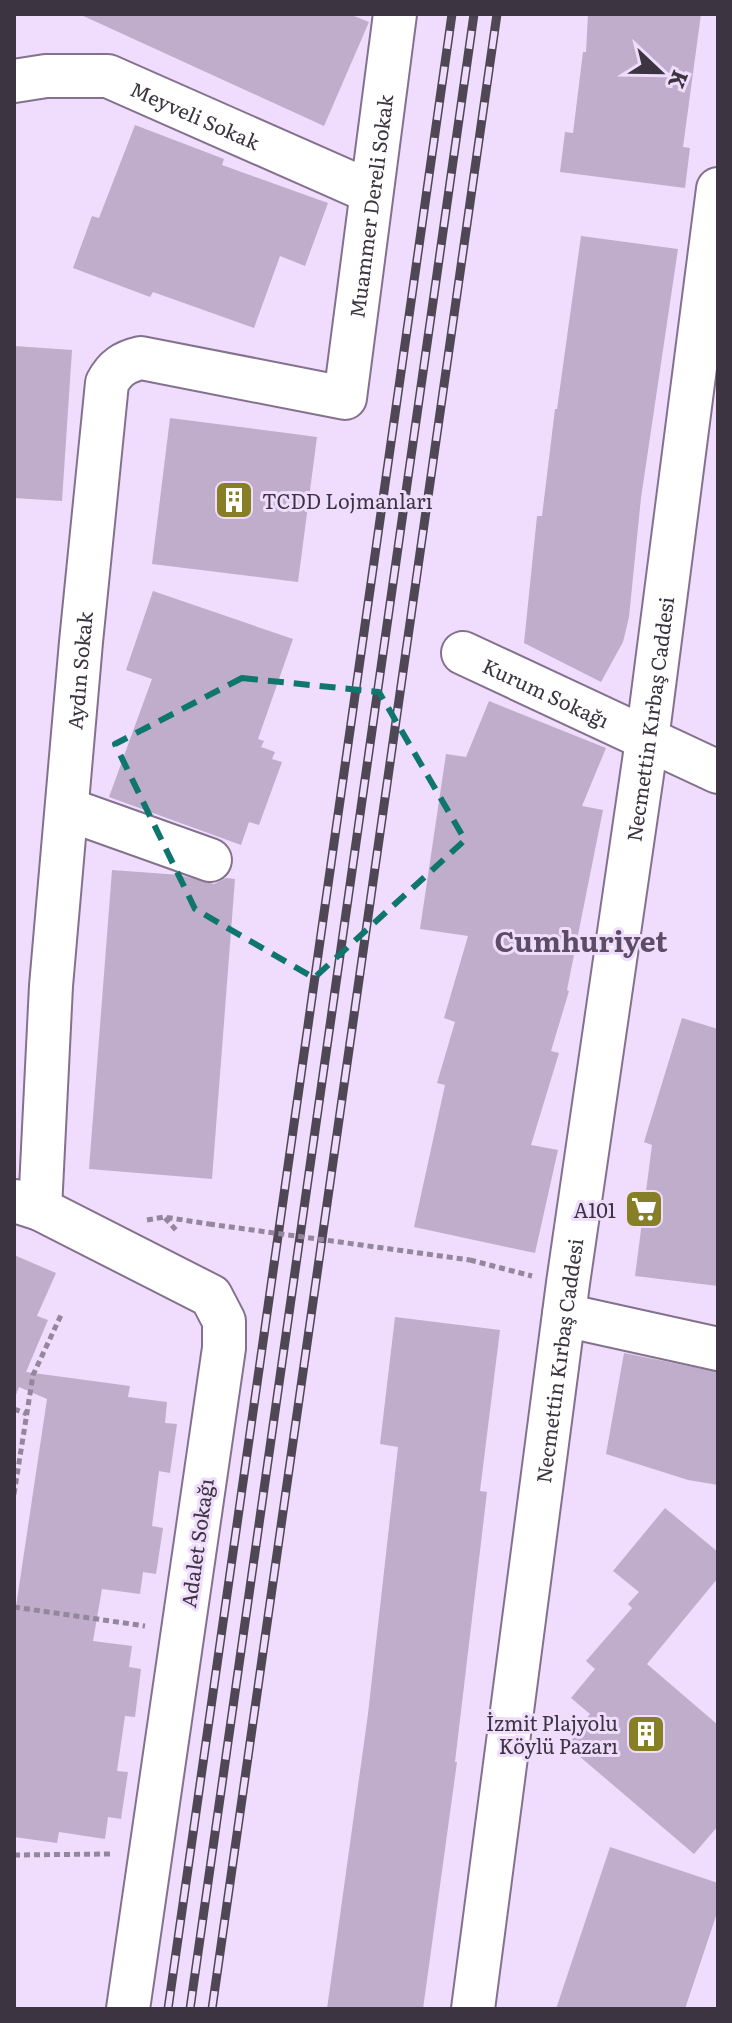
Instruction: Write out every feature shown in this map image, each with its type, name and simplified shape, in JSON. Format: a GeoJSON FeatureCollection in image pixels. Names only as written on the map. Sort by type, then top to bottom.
{"type":"FeatureCollection","features":[{"type":"Feature","properties":{"kind":"street","name":"Muammer Dereli Sokak"},"geometry":{"type":"LineString","coordinates":[[345,398],[395,14]]}},
{"type":"Feature","properties":{"kind":"street","name":"Meyveli Sokak"},"geometry":{"type":"LineString","coordinates":[[14,81],[46,76],[108,76],[371,192]]}},
{"type":"Feature","properties":{"kind":"street","name":"Necmettin Kırbaş Caddesi"},"geometry":{"type":"LineString","coordinates":[[473,2009],[564,1315],[647,740],[718,189]]}},
{"type":"Feature","properties":{"kind":"street","name":"Aydın Sokak"},"geometry":{"type":"LineString","coordinates":[[27,1205],[51,986],[107,383],[114,371],[127,362],[141,358],[345,398]]}},
{"type":"Feature","properties":{"kind":"street","name":"Kurum Sokağı"},"geometry":{"type":"LineString","coordinates":[[463,653],[718,772]]}},
{"type":"Feature","properties":{"kind":"street"},"geometry":{"type":"LineString","coordinates":[[67,809],[210,860]]}},
{"type":"Feature","properties":{"kind":"street","name":"Adalet Sokağı"},"geometry":{"type":"LineString","coordinates":[[27,1205],[211,1296],[224,1321],[224,1348],[128,2009]]}},
{"type":"Feature","properties":{"kind":"street"},"geometry":{"type":"LineString","coordinates":[[564,1315],[718,1349]]}},
{"type":"Feature","properties":{"kind":"path"},"geometry":{"type":"LineString","coordinates":[[176,1230],[164,1217],[470,1260],[530,1275]]}},
{"type":"Feature","properties":{"kind":"path"},"geometry":{"type":"LineString","coordinates":[[14,1494],[33,1375],[62,1313]]}},
{"type":"Feature","properties":{"kind":"path"},"geometry":{"type":"LineString","coordinates":[[14,1409],[27,1414]]}},
{"type":"Feature","properties":{"kind":"path"},"geometry":{"type":"LineString","coordinates":[[14,1607],[147,1626]]}},
{"type":"Feature","properties":{"kind":"path"},"geometry":{"type":"LineString","coordinates":[[14,1855],[110,1854]]}},
{"type":"Feature","properties":{"kind":"highlighted area"},"geometry":{"type":"Polygon","coordinates":[[[242,678],[379,692],[465,840],[314,978],[195,909],[115,744],[242,678]]]}},
{"type":"Feature","properties":{"kind":"building"},"geometry":{"type":"Polygon","coordinates":[[[79,14],[349,14],[369,22],[324,126],[79,14]]]}},
{"type":"Feature","properties":{"kind":"building"},"geometry":{"type":"Polygon","coordinates":[[[588,14],[701,14],[683,147],[690,148],[685,188],[560,172],[565,132],[573,133],[583,52],[586,52],[588,14]]]}},
{"type":"Feature","properties":{"kind":"building"},"geometry":{"type":"Polygon","coordinates":[[[135,125],[224,159],[222,165],[328,203],[305,266],[280,256],[254,328],[153,292],[150,297],[73,268],[92,216],[99,218],[135,125]]]}},
{"type":"Feature","properties":{"kind":"building"},"geometry":{"type":"Polygon","coordinates":[[[581,236],[678,249],[641,498],[629,617],[623,642],[601,682],[524,643],[537,516],[542,516],[581,236]]]}},
{"type":"Feature","properties":{"kind":"building"},"geometry":{"type":"Polygon","coordinates":[[[14,346],[72,350],[62,501],[14,498],[14,346]]]}},
{"type":"Feature","properties":{"kind":"building","name":"TCDD Lojmanları"},"geometry":{"type":"Polygon","coordinates":[[[170,418],[317,437],[298,582],[152,564],[170,418]]]}},
{"type":"Feature","properties":{"kind":"building"},"geometry":{"type":"Polygon","coordinates":[[[153,591],[293,639],[258,739],[264,741],[261,747],[275,752],[272,759],[282,762],[259,825],[249,822],[241,845],[109,797],[152,679],[126,670],[153,591]]]}},
{"type":"Feature","properties":{"kind":"building"},"geometry":{"type":"Polygon","coordinates":[[[489,701],[606,748],[582,806],[603,810],[569,991],[551,1051],[559,1053],[531,1145],[558,1150],[535,1253],[414,1227],[445,1085],[437,1083],[455,1022],[444,1018],[468,936],[420,929],[446,754],[466,757],[489,701]]]}},
{"type":"Feature","properties":{"kind":"building"},"geometry":{"type":"Polygon","coordinates":[[[112,870],[180,875],[214,884],[226,878],[235,879],[212,1179],[89,1169],[112,870]]]}},
{"type":"Feature","properties":{"kind":"building"},"geometry":{"type":"Polygon","coordinates":[[[682,1018],[718,1029],[718,1286],[635,1276],[652,1145],[644,1142],[682,1018]]]}},
{"type":"Feature","properties":{"kind":"building"},"geometry":{"type":"Polygon","coordinates":[[[14,1255],[56,1273],[37,1316],[48,1320],[26,1372],[130,1386],[128,1397],[167,1402],[165,1423],[177,1424],[170,1473],[159,1471],[152,1526],[163,1528],[156,1574],[143,1572],[140,1594],[102,1589],[93,1641],[132,1646],[129,1667],[141,1669],[135,1717],[125,1716],[117,1771],[128,1772],[121,1819],[108,1817],[105,1839],[59,1832],[57,1843],[14,1837],[14,1620],[47,1399],[19,1387],[14,1400],[14,1255]]]}},
{"type":"Feature","properties":{"kind":"building"},"geometry":{"type":"Polygon","coordinates":[[[395,1317],[500,1330],[480,1491],[487,1492],[457,1762],[423,2009],[327,2009],[368,1714],[398,1447],[380,1444],[395,1317]]]}},
{"type":"Feature","properties":{"kind":"building"},"geometry":{"type":"Polygon","coordinates":[[[624,1353],[718,1372],[718,1485],[688,1480],[606,1454],[624,1353]]]}},
{"type":"Feature","properties":{"kind":"building","name":"İzmit Plajyolu Köylü Pazarı"},"geometry":{"type":"Polygon","coordinates":[[[665,1508],[718,1552],[718,1578],[647,1664],[718,1725],[718,1826],[694,1854],[565,1744],[590,1714],[571,1698],[595,1669],[586,1661],[632,1608],[628,1604],[639,1592],[613,1571],[665,1508]]]}},
{"type":"Feature","properties":{"kind":"building"},"geometry":{"type":"Polygon","coordinates":[[[610,1847],[718,1883],[718,1910],[685,2009],[556,2009],[610,1847]]]}},
{"type":"Feature","properties":{"kind":"railway"},"geometry":{"type":"LineString","coordinates":[[168,2009],[452,14]]}},
{"type":"Feature","properties":{"kind":"railway"},"geometry":{"type":"LineString","coordinates":[[190,2009],[474,14]]}},
{"type":"Feature","properties":{"kind":"railway"},"geometry":{"type":"LineString","coordinates":[[212,2009],[497,14]]}},
{"type":"Feature","properties":{"kind":"place","name":"TCDD Lojmanları"},"geometry":{"type":"Point","coordinates":[234,500]}},
{"type":"Feature","properties":{"kind":"place","name":"A101"},"geometry":{"type":"Point","coordinates":[644,1209]}},
{"type":"Feature","properties":{"kind":"place","name":"İzmit Plajyolu Köylü Pazarı"},"geometry":{"type":"Point","coordinates":[646,1734]}},
{"type":"Feature","properties":{"kind":"district","name":"Cumhuriyet"},"geometry":{"type":"Point","coordinates":[581,940]}}]}
